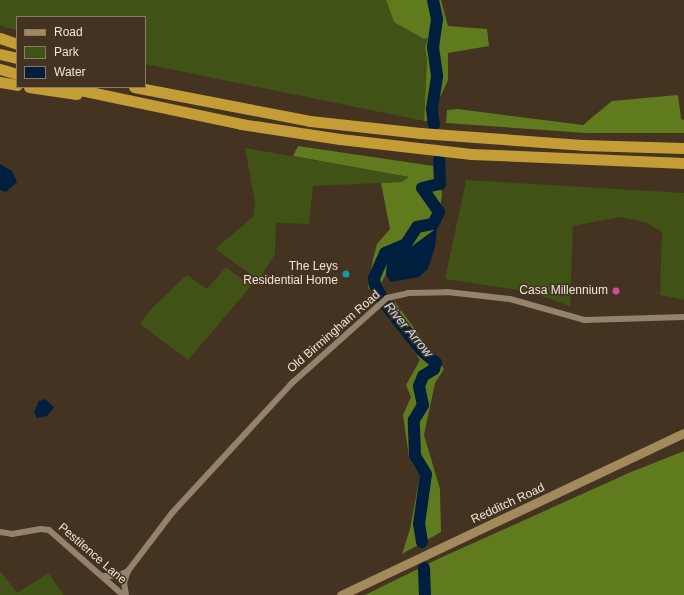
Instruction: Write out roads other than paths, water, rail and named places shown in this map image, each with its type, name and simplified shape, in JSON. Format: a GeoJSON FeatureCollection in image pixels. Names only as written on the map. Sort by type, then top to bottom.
{"type":"FeatureCollection","features":[{"type":"Feature","properties":{"kind":"highway"},"geometry":{"type":"LineString","coordinates":[[0,38],[16,44]]}},
{"type":"Feature","properties":{"kind":"highway"},"geometry":{"type":"LineString","coordinates":[[0,54],[16,58]]}},
{"type":"Feature","properties":{"kind":"highway"},"geometry":{"type":"LineString","coordinates":[[0,69],[16,74]]}},
{"type":"Feature","properties":{"kind":"highway"},"geometry":{"type":"LineString","coordinates":[[0,82],[16,85]]}},
{"type":"Feature","properties":{"kind":"highway"},"geometry":{"type":"LineString","coordinates":[[146,83],[188,98]]}},
{"type":"Feature","properties":{"kind":"highway"},"geometry":{"type":"LineString","coordinates":[[37,88],[103,96]]}},
{"type":"Feature","properties":{"kind":"highway"},"geometry":{"type":"LineString","coordinates":[[70,88],[241,124],[420,149],[684,163]]}},
{"type":"Feature","properties":{"kind":"highway"},"geometry":{"type":"LineString","coordinates":[[139,88],[310,121],[420,134],[582,145],[684,148]]}},
{"type":"Feature","properties":{"kind":"main road","name":"Redditch Road"},"geometry":{"type":"LineString","coordinates":[[341,595],[684,433]]}},
{"type":"Feature","properties":{"kind":"street","name":"Old Birmingham Road"},"geometry":{"type":"LineString","coordinates":[[126,595],[124,583],[128,571],[172,513],[292,383],[379,303],[387,298],[408,293],[440,292],[510,299],[584,320],[684,318]]}},
{"type":"Feature","properties":{"kind":"street","name":"Pestilence Lane"},"geometry":{"type":"LineString","coordinates":[[0,532],[12,534],[41,529],[49,530],[81,560],[103,576],[123,595]]}},
{"type":"Feature","properties":{"kind":"street"},"geometry":{"type":"LineString","coordinates":[[103,576],[117,576],[128,571]]}},
{"type":"Feature","properties":{"kind":"water"},"geometry":{"type":"Polygon","coordinates":[[[0,164],[12,171],[17,182],[6,192],[0,190],[0,164]]]}},
{"type":"Feature","properties":{"kind":"water"},"geometry":{"type":"Polygon","coordinates":[[[437,228],[435,247],[428,269],[419,277],[391,282],[386,275],[387,259],[396,253],[408,249],[437,228]]]}},
{"type":"Feature","properties":{"kind":"water"},"geometry":{"type":"Polygon","coordinates":[[[45,399],[54,407],[47,416],[37,418],[34,412],[39,401],[45,399]]]}},
{"type":"Feature","properties":{"kind":"waterway","name":"River Arrow"},"geometry":{"type":"LineString","coordinates":[[433,0],[437,19],[433,47],[437,77],[432,109],[434,125]]}},
{"type":"Feature","properties":{"kind":"waterway","name":"River Arrow"},"geometry":{"type":"LineString","coordinates":[[422,542],[419,524],[426,474],[415,456],[414,420],[423,405],[419,386],[423,376],[434,369],[436,363],[421,350],[386,305],[375,285],[374,278],[385,253],[406,244],[417,227],[433,224],[439,212],[422,188],[440,184],[439,160]]}},
{"type":"Feature","properties":{"kind":"waterway","name":"River Arrow"},"geometry":{"type":"LineString","coordinates":[[424,568],[425,595]]}},
{"type":"Feature","properties":{"kind":"place","name":"The Leys Residential Home"},"geometry":{"type":"Point","coordinates":[346,274]}},
{"type":"Feature","properties":{"kind":"place","name":"Casa Millennium"},"geometry":{"type":"Point","coordinates":[616,291]}}]}
